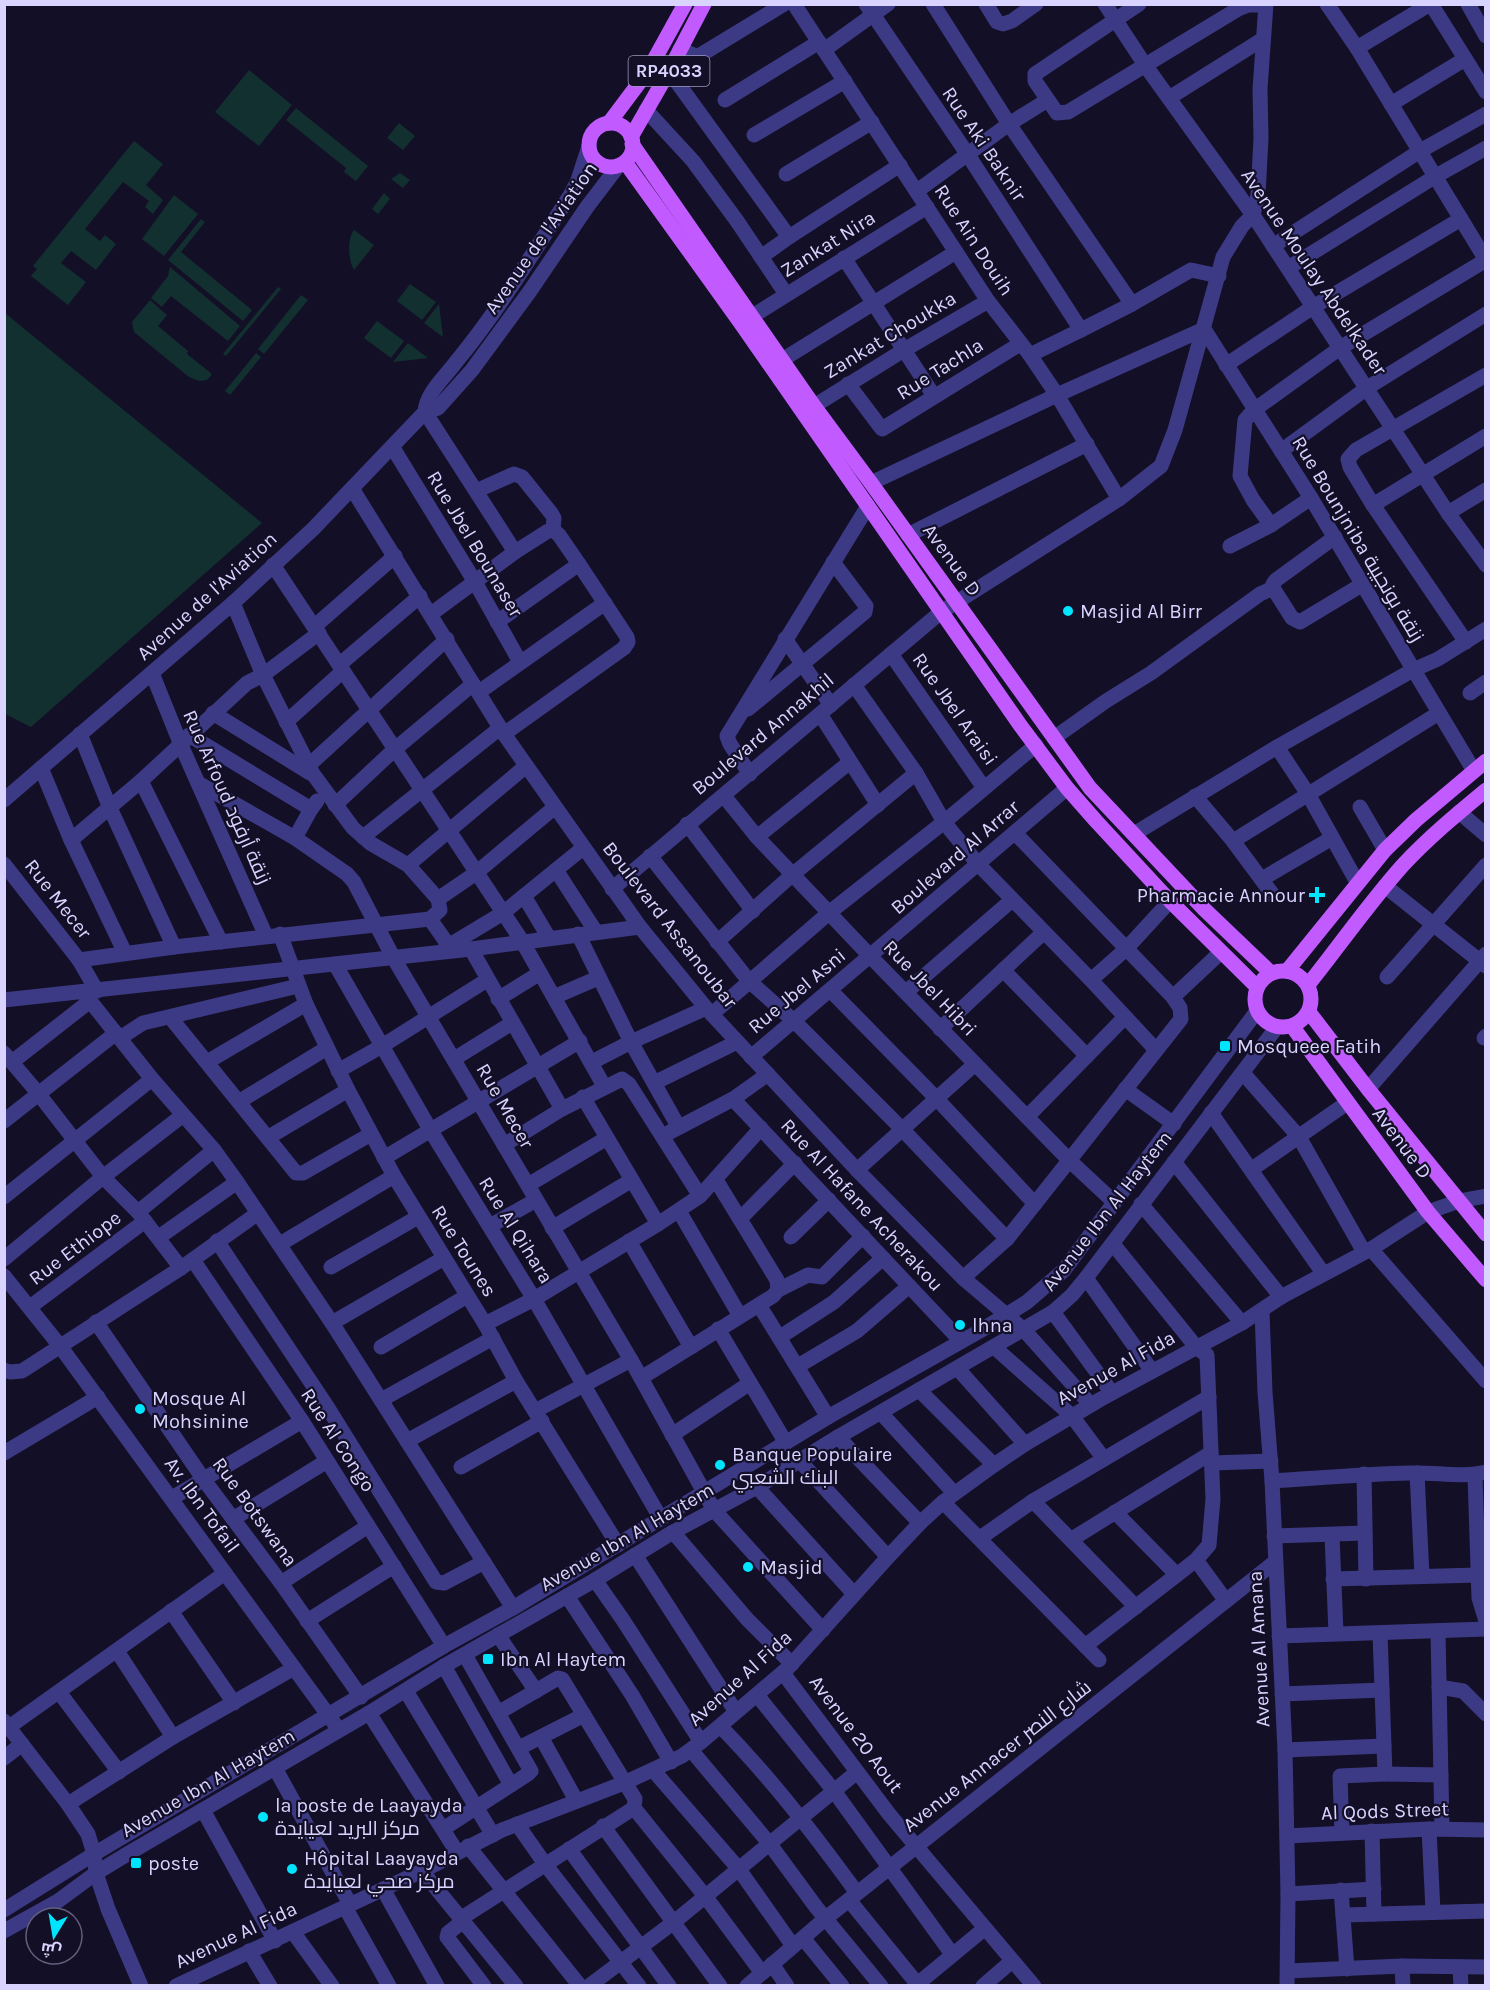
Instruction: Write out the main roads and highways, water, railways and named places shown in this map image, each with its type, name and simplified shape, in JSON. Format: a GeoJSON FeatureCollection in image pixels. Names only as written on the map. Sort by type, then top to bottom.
{"type":"FeatureCollection","features":[{"type":"Feature","properties":{"kind":"main road","name":"RP4033"},"geometry":{"type":"LineString","coordinates":[[685,4],[648,71],[609,123],[592,133],[589,146],[594,159],[599,163],[612,166],[622,163],[629,156],[632,140],[646,110],[704,4]]}},
{"type":"Feature","properties":{"kind":"main road"},"geometry":{"type":"LineString","coordinates":[[609,123],[622,126],[632,140]]}},
{"type":"Feature","properties":{"kind":"main road","name":"Avenue D"},"geometry":{"type":"LineString","coordinates":[[632,140],[751,317],[1090,788],[1204,909],[1271,973]]}},
{"type":"Feature","properties":{"kind":"main road","name":"Avenue D"},"geometry":{"type":"LineString","coordinates":[[622,163],[1067,788],[1170,901],[1257,987]]}},
{"type":"Feature","properties":{"kind":"main road"},"geometry":{"type":"LineString","coordinates":[[1020,725],[1037,716]]}},
{"type":"Feature","properties":{"kind":"main road"},"geometry":{"type":"LineString","coordinates":[[1287,971],[1385,850],[1416,820],[1485,761]]}},
{"type":"Feature","properties":{"kind":"main road"},"geometry":{"type":"LineString","coordinates":[[1308,985],[1385,886],[1424,844],[1485,790]]}},
{"type":"Feature","properties":{"kind":"main road"},"geometry":{"type":"LineString","coordinates":[[1287,971],[1295,973],[1308,985],[1311,993],[1309,1012],[1298,1023],[1284,1027],[1269,1024],[1257,1011],[1255,995],[1257,987],[1271,973],[1287,971]]}},
{"type":"Feature","properties":{"kind":"main road","name":"Avenue D"},"geometry":{"type":"LineString","coordinates":[[1309,1012],[1485,1234]]}},
{"type":"Feature","properties":{"kind":"main road","name":"Avenue D"},"geometry":{"type":"LineString","coordinates":[[1284,1027],[1347,1103],[1428,1212],[1485,1280]]}},
{"type":"Feature","properties":{"kind":"place","name":"Masjid Al Birr"},"geometry":{"type":"Point","coordinates":[1068,611]}},
{"type":"Feature","properties":{"kind":"place","name":"Pharmacie Annour"},"geometry":{"type":"Point","coordinates":[1317,895]}},
{"type":"Feature","properties":{"kind":"place","name":"Mosqueee Fatih"},"geometry":{"type":"Point","coordinates":[1225,1046]}},
{"type":"Feature","properties":{"kind":"place","name":"lhna"},"geometry":{"type":"Point","coordinates":[960,1325]}},
{"type":"Feature","properties":{"kind":"place","name":"Mosque Al Mohsinine"},"geometry":{"type":"Point","coordinates":[140,1409]}},
{"type":"Feature","properties":{"kind":"place","name":"Banque Populaire البنك الشعبي"},"geometry":{"type":"Point","coordinates":[720,1465]}},
{"type":"Feature","properties":{"kind":"place","name":"Masjid"},"geometry":{"type":"Point","coordinates":[748,1567]}},
{"type":"Feature","properties":{"kind":"place","name":"Ibn Al Haytem"},"geometry":{"type":"Point","coordinates":[488,1659]}},
{"type":"Feature","properties":{"kind":"place","name":"la poste de Laayayda مركز البريد لعيايدة"},"geometry":{"type":"Point","coordinates":[263,1817]}},
{"type":"Feature","properties":{"kind":"place","name":"poste"},"geometry":{"type":"Point","coordinates":[136,1863]}},
{"type":"Feature","properties":{"kind":"place","name":"Hôpital Laayayda مركز صحي لعيايدة"},"geometry":{"type":"Point","coordinates":[292,1869]}}]}
